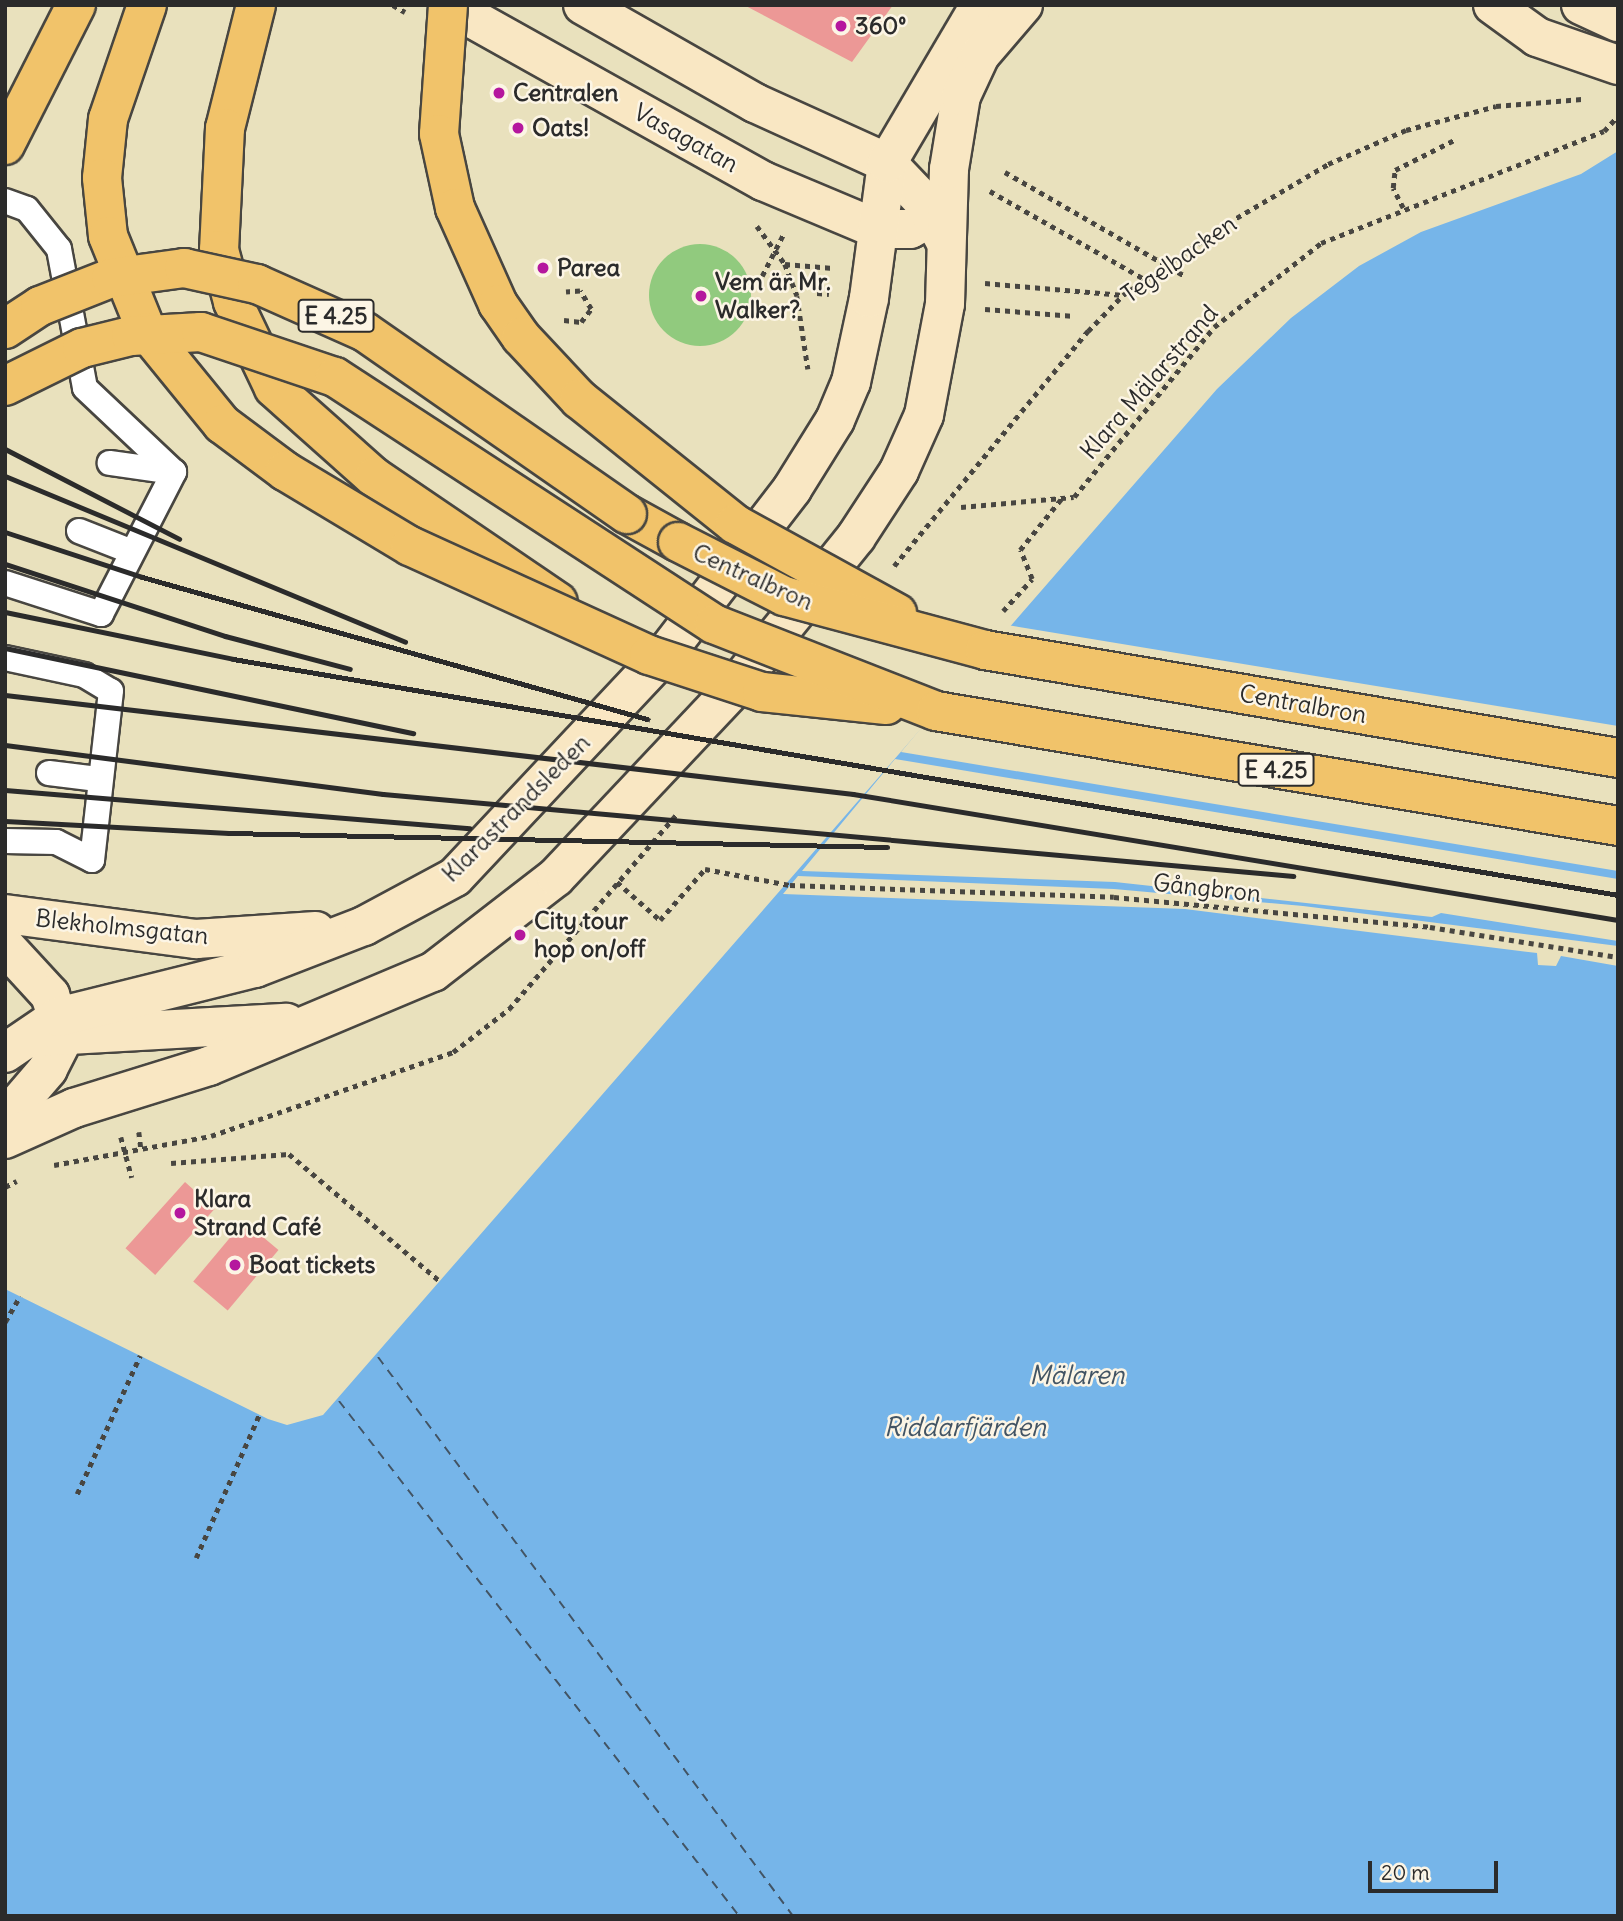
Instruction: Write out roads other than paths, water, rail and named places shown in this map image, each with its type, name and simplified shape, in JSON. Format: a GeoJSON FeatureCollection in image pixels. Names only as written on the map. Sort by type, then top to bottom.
{"type":"FeatureCollection","features":[{"type":"Feature","properties":{"kind":"highway"},"geometry":{"type":"LineString","coordinates":[[5,145],[76,5]]}},
{"type":"Feature","properties":{"kind":"highway"},"geometry":{"type":"LineString","coordinates":[[147,5],[108,119],[102,178],[108,236],[126,290],[176,373],[222,424],[285,471],[410,546],[607,635],[762,692],[936,710]]}},
{"type":"Feature","properties":{"kind":"highway"},"geometry":{"type":"LineString","coordinates":[[256,5],[225,128],[219,250],[233,302],[274,388],[374,477],[607,635]]}},
{"type":"Feature","properties":{"kind":"highway"},"geometry":{"type":"LineString","coordinates":[[448,5],[439,134],[455,208],[498,304],[522,337],[579,399],[735,524],[970,647]]}},
{"type":"Feature","properties":{"kind":"highway","name":"Centralbron"},"geometry":{"type":"LineString","coordinates":[[5,328],[40,306],[111,278],[184,268],[257,284],[365,332],[627,514],[713,562],[784,596],[970,647],[1618,758]]}},
{"type":"Feature","properties":{"kind":"highway","name":"Centralbron"},"geometry":{"type":"LineString","coordinates":[[5,386],[82,348],[131,336],[201,332],[265,349],[335,377],[714,624],[936,710],[1618,826]]}},
{"type":"Feature","properties":{"kind":"street","name":"Vasagatan"},"geometry":{"type":"LineString","coordinates":[[448,5],[762,181],[877,229],[910,229],[941,204]]}},
{"type":"Feature","properties":{"kind":"street"},"geometry":{"type":"LineString","coordinates":[[877,229],[887,163],[979,5]]}},
{"type":"Feature","properties":{"kind":"street"},"geometry":{"type":"LineString","coordinates":[[597,9],[755,103],[887,163],[941,204],[961,96],[980,55],[1023,5]]}},
{"type":"Feature","properties":{"kind":"street"},"geometry":{"type":"LineString","coordinates":[[1493,5],[1537,37],[1615,65]]}},
{"type":"Feature","properties":{"kind":"street"},"geometry":{"type":"LineString","coordinates":[[1581,5],[1618,22]]}},
{"type":"Feature","properties":{"kind":"street","name":"Klarastrandsleden"},"geometry":{"type":"LineString","coordinates":[[5,1139],[317,1021],[433,972],[512,917],[735,687],[856,537],[899,471],[924,415],[937,363],[949,257],[941,204]]}},
{"type":"Feature","properties":{"kind":"street","name":"Klarastrandsleden"},"geometry":{"type":"LineString","coordinates":[[11,1042],[254,968],[364,926],[454,877],[669,649],[792,489],[835,420],[851,382],[877,229]]}},
{"type":"Feature","properties":{"kind":"street","name":"Blekholmsgatan"},"geometry":{"type":"LineString","coordinates":[[5,914],[196,939],[364,926]]}},
{"type":"Feature","properties":{"kind":"street","name":"Blekholmsgatan"},"geometry":{"type":"LineString","coordinates":[[5,946],[50,995],[61,1027]]}},
{"type":"Feature","properties":{"kind":"street","name":"Klarastrandsleden"},"geometry":{"type":"LineString","coordinates":[[61,1027],[317,1021]]}},
{"type":"Feature","properties":{"kind":"street"},"geometry":{"type":"LineString","coordinates":[[5,1119],[48,1069],[61,1027]]}},
{"type":"Feature","properties":{"kind":"lane"},"geometry":{"type":"LineString","coordinates":[[5,201],[27,209],[59,249],[85,388],[174,472]]}},
{"type":"Feature","properties":{"kind":"lane"},"geometry":{"type":"LineString","coordinates":[[110,463],[174,472]]}},
{"type":"Feature","properties":{"kind":"lane"},"geometry":{"type":"LineString","coordinates":[[5,583],[101,614],[130,551],[174,472]]}},
{"type":"Feature","properties":{"kind":"lane"},"geometry":{"type":"LineString","coordinates":[[79,531],[130,551]]}},
{"type":"Feature","properties":{"kind":"lane"},"geometry":{"type":"LineString","coordinates":[[5,658],[84,675],[111,691],[98,779],[92,860],[56,842],[5,841]]}},
{"type":"Feature","properties":{"kind":"lane"},"geometry":{"type":"LineString","coordinates":[[49,773],[98,779]]}},
{"type":"Feature","properties":{"kind":"water","name":"Riddarfjärden"},"geometry":{"type":"Polygon","coordinates":[[[1618,151],[1618,1916],[5,1916],[5,1289],[268,1419],[287,1425],[323,1415],[1217,389],[1291,318],[1359,266],[1421,232],[1581,174],[1618,151]]]}},
{"type":"Feature","properties":{"kind":"railway"},"geometry":{"type":"LineString","coordinates":[[5,449],[179,539]]}},
{"type":"Feature","properties":{"kind":"railway"},"geometry":{"type":"LineString","coordinates":[[5,476],[405,642]]}},
{"type":"Feature","properties":{"kind":"railway"},"geometry":{"type":"LineString","coordinates":[[5,532],[142,577],[647,719]]}},
{"type":"Feature","properties":{"kind":"railway"},"geometry":{"type":"LineString","coordinates":[[5,564],[225,636],[350,669]]}},
{"type":"Feature","properties":{"kind":"railway"},"geometry":{"type":"LineString","coordinates":[[5,612],[233,659],[1618,895]]}},
{"type":"Feature","properties":{"kind":"railway"},"geometry":{"type":"LineString","coordinates":[[5,648],[413,733]]}},
{"type":"Feature","properties":{"kind":"railway"},"geometry":{"type":"LineString","coordinates":[[5,695],[853,794],[1618,920]]}},
{"type":"Feature","properties":{"kind":"railway"},"geometry":{"type":"LineString","coordinates":[[5,745],[383,794],[1293,876]]}},
{"type":"Feature","properties":{"kind":"railway"},"geometry":{"type":"LineString","coordinates":[[5,790],[469,828]]}},
{"type":"Feature","properties":{"kind":"railway"},"geometry":{"type":"LineString","coordinates":[[5,821],[229,833],[887,847]]}},
{"type":"Feature","properties":{"kind":"place","name":"360°"},"geometry":{"type":"Point","coordinates":[841,26]}},
{"type":"Feature","properties":{"kind":"place","name":"Centralen"},"geometry":{"type":"Point","coordinates":[499,93]}},
{"type":"Feature","properties":{"kind":"place","name":"Oats!"},"geometry":{"type":"Point","coordinates":[518,128]}},
{"type":"Feature","properties":{"kind":"place","name":"Parea"},"geometry":{"type":"Point","coordinates":[543,268]}},
{"type":"Feature","properties":{"kind":"place","name":"Vem är Mr. Walker?"},"geometry":{"type":"Point","coordinates":[701,296]}},
{"type":"Feature","properties":{"kind":"place","name":"City tour hop on/off"},"geometry":{"type":"Point","coordinates":[520,935]}},
{"type":"Feature","properties":{"kind":"place","name":"Klara Strand Café"},"geometry":{"type":"Point","coordinates":[180,1213]}},
{"type":"Feature","properties":{"kind":"place","name":"Boat tickets"},"geometry":{"type":"Point","coordinates":[235,1265]}},
{"type":"Feature","properties":{"kind":"water label","name":"Mälaren"},"geometry":{"type":"Point","coordinates":[1077,1375]}}]}
